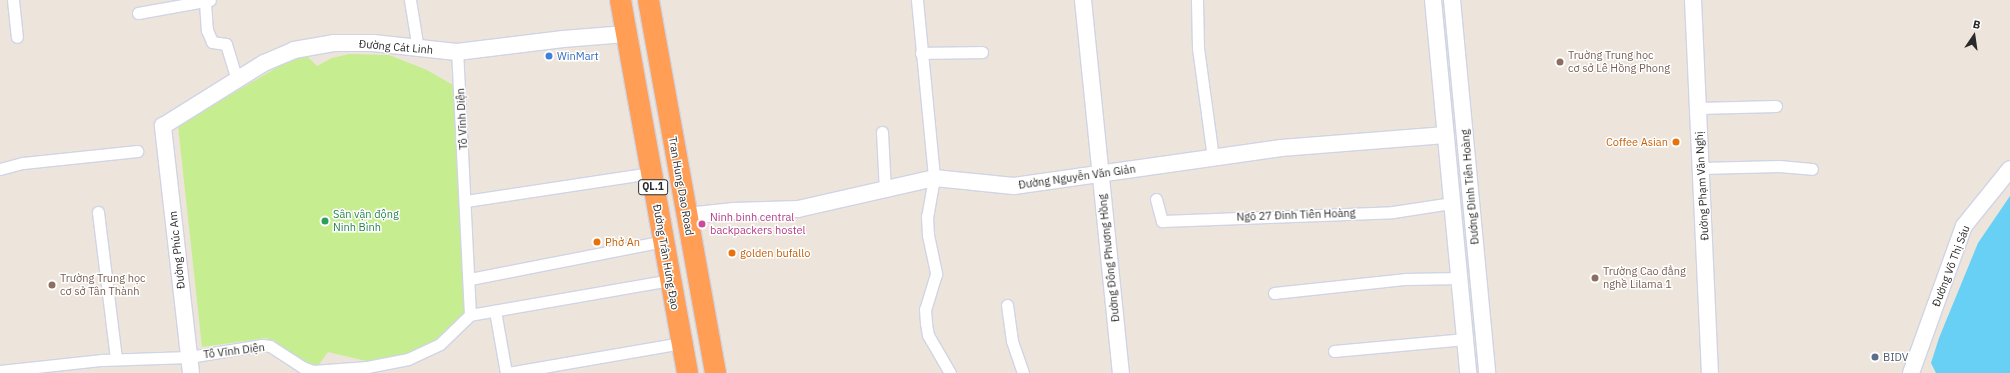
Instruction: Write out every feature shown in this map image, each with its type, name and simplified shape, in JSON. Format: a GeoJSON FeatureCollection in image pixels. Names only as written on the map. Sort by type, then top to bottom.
{"type":"FeatureCollection","features":[{"type":"Feature","properties":{"kind":"highway","name":"Đường Trân Hưng Đạo"},"geometry":{"type":"LineString","coordinates":[[620,0],[686,373]]}},
{"type":"Feature","properties":{"kind":"highway","name":"Tran Hung Dao Road"},"geometry":{"type":"LineString","coordinates":[[648,0],[714,373]]}},
{"type":"Feature","properties":{"kind":"street"},"geometry":{"type":"LineString","coordinates":[[13,0],[16,37]]}},
{"type":"Feature","properties":{"kind":"street"},"geometry":{"type":"LineString","coordinates":[[410,0],[418,49]]}},
{"type":"Feature","properties":{"kind":"street"},"geometry":{"type":"LineString","coordinates":[[917,0],[934,178],[927,216],[928,235],[936,274],[925,309],[926,323],[928,335],[950,373]]}},
{"type":"Feature","properties":{"kind":"street","name":"Đường Đông Phương Hồng"},"geometry":{"type":"LineString","coordinates":[[1083,0],[1121,373]]}},
{"type":"Feature","properties":{"kind":"street"},"geometry":{"type":"LineString","coordinates":[[1197,0],[1198,48],[1209,114],[1213,158]]}},
{"type":"Feature","properties":{"kind":"street","name":"Đướng Đinh Tiên Hoàng"},"geometry":{"type":"LineString","coordinates":[[1433,0],[1468,373]]}},
{"type":"Feature","properties":{"kind":"street","name":"Đướng Đinh Tiên Hoàng"},"geometry":{"type":"LineString","coordinates":[[1452,0],[1488,373]]}},
{"type":"Feature","properties":{"kind":"street","name":"Đường Phạm Văn Nghị"},"geometry":{"type":"LineString","coordinates":[[1692,0],[1710,373]]}},
{"type":"Feature","properties":{"kind":"street"},"geometry":{"type":"LineString","coordinates":[[138,13],[208,1],[207,30],[212,42],[226,44],[238,80]]}},
{"type":"Feature","properties":{"kind":"street","name":"Đường Cát Linh"},"geometry":{"type":"LineString","coordinates":[[163,126],[264,63],[294,50],[333,43],[373,43],[418,49],[458,52],[564,39],[626,34]]}},
{"type":"Feature","properties":{"kind":"street","name":"Tô Vĩnh Diện"},"geometry":{"type":"LineString","coordinates":[[0,371],[116,359],[189,357],[262,345],[278,350],[307,370],[367,370],[414,356],[440,344],[470,315],[470,279],[458,52]]}},
{"type":"Feature","properties":{"kind":"street"},"geometry":{"type":"LineString","coordinates":[[921,53],[982,52]]}},
{"type":"Feature","properties":{"kind":"street"},"geometry":{"type":"LineString","coordinates":[[1441,94],[1460,92]]}},
{"type":"Feature","properties":{"kind":"street"},"geometry":{"type":"LineString","coordinates":[[1698,108],[1776,106]]}},
{"type":"Feature","properties":{"kind":"street","name":"Đường Phúc Am"},"geometry":{"type":"LineString","coordinates":[[163,126],[191,373]]}},
{"type":"Feature","properties":{"kind":"street"},"geometry":{"type":"LineString","coordinates":[[882,132],[885,191]]}},
{"type":"Feature","properties":{"kind":"street","name":"Đường Nguyễn Văn Giản"},"geometry":{"type":"LineString","coordinates":[[686,216],[734,211],[798,209],[885,191],[934,178],[1014,186],[1281,148],[1445,135]]}},
{"type":"Feature","properties":{"kind":"street"},"geometry":{"type":"LineString","coordinates":[[0,169],[23,163],[137,151]]}},
{"type":"Feature","properties":{"kind":"street"},"geometry":{"type":"LineString","coordinates":[[1701,168],[1779,166],[1812,169]]}},
{"type":"Feature","properties":{"kind":"street","name":"Đường Võ Thị Sáu"},"geometry":{"type":"LineString","coordinates":[[1911,373],[1964,226],[2010,169]]}},
{"type":"Feature","properties":{"kind":"street"},"geometry":{"type":"LineString","coordinates":[[466,201],[651,173]]}},
{"type":"Feature","properties":{"kind":"street","name":"Ngõ 27 Đinh Tiên Hoàng"},"geometry":{"type":"LineString","coordinates":[[1156,199],[1162,221],[1393,212],[1452,203]]}},
{"type":"Feature","properties":{"kind":"street"},"geometry":{"type":"LineString","coordinates":[[98,212],[116,359]]}},
{"type":"Feature","properties":{"kind":"street"},"geometry":{"type":"LineString","coordinates":[[470,279],[663,241]]}},
{"type":"Feature","properties":{"kind":"street"},"geometry":{"type":"LineString","coordinates":[[1274,293],[1406,279],[1459,278]]}},
{"type":"Feature","properties":{"kind":"street"},"geometry":{"type":"LineString","coordinates":[[470,315],[670,280]]}},
{"type":"Feature","properties":{"kind":"street"},"geometry":{"type":"LineString","coordinates":[[1008,305],[1012,341],[1023,373]]}},
{"type":"Feature","properties":{"kind":"street"},"geometry":{"type":"LineString","coordinates":[[495,311],[507,373],[681,343]]}},
{"type":"Feature","properties":{"kind":"street"},"geometry":{"type":"LineString","coordinates":[[1334,351],[1465,339]]}},
{"type":"Feature","properties":{"kind":"green space","name":"Sân vận động Ninh Bình"},"geometry":{"type":"Polygon","coordinates":[[[303,52],[317,66],[332,58],[349,54],[389,55],[427,70],[453,85],[467,315],[436,341],[416,351],[385,360],[366,361],[328,352],[318,366],[305,365],[267,338],[202,347],[178,126],[303,52]]]}},
{"type":"Feature","properties":{"kind":"water"},"geometry":{"type":"Polygon","coordinates":[[[2010,196],[2010,373],[1936,373],[1931,363],[1939,338],[1978,243],[2010,196]]]}},
{"type":"Feature","properties":{"kind":"place","name":"WinMart"},"geometry":{"type":"Point","coordinates":[549,56]}},
{"type":"Feature","properties":{"kind":"place","name":"Truờng Trung học cơ sở Lê Hồng Phong"},"geometry":{"type":"Point","coordinates":[1560,62]}},
{"type":"Feature","properties":{"kind":"place","name":"Coffee Asian"},"geometry":{"type":"Point","coordinates":[1676,142]}},
{"type":"Feature","properties":{"kind":"place","name":"Sân vận động Ninh Bình"},"geometry":{"type":"Point","coordinates":[325,221]}},
{"type":"Feature","properties":{"kind":"place","name":"Ninh binh central backpackers hostel"},"geometry":{"type":"Point","coordinates":[702,224]}},
{"type":"Feature","properties":{"kind":"place","name":"Phở An"},"geometry":{"type":"Point","coordinates":[597,242]}},
{"type":"Feature","properties":{"kind":"place","name":"golden bufallo"},"geometry":{"type":"Point","coordinates":[732,253]}},
{"type":"Feature","properties":{"kind":"place","name":"Trường Cao đẳng nghề Lilama 1"},"geometry":{"type":"Point","coordinates":[1595,278]}},
{"type":"Feature","properties":{"kind":"place","name":"Trường Trung học cơ sở Tân Thành"},"geometry":{"type":"Point","coordinates":[52,285]}},
{"type":"Feature","properties":{"kind":"place","name":"BIDV"},"geometry":{"type":"Point","coordinates":[1875,357]}}]}
